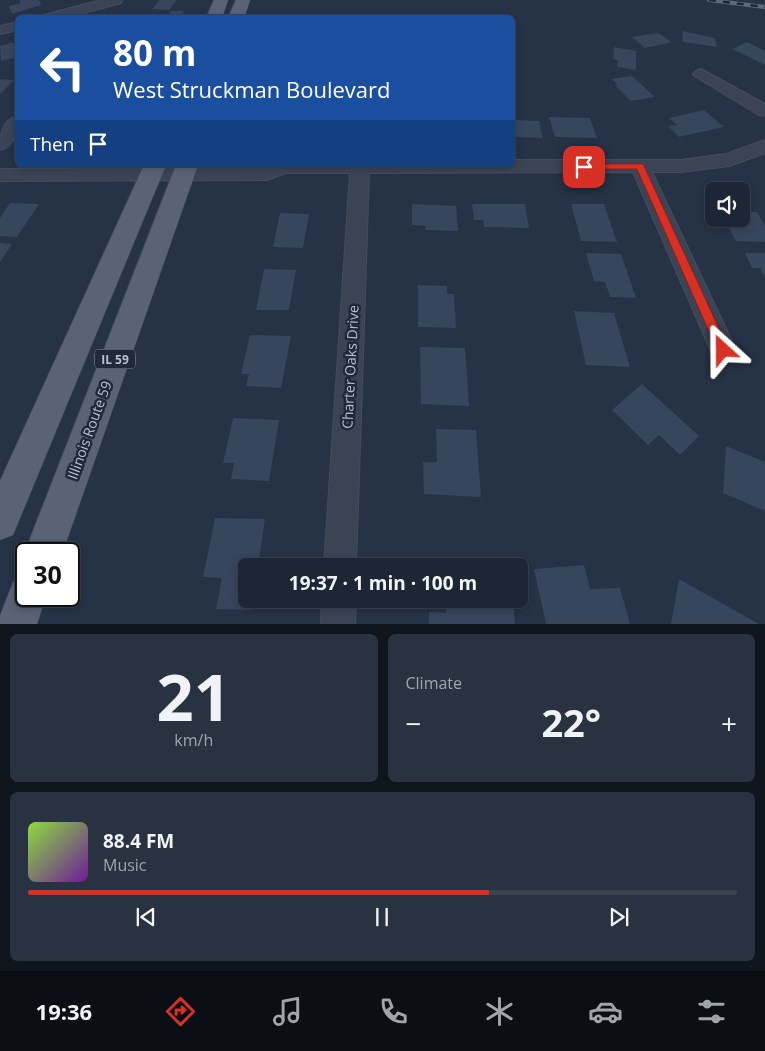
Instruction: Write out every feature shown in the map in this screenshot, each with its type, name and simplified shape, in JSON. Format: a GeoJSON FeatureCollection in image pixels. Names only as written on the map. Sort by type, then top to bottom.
{"type":"FeatureCollection","features":[{"type":"Feature","properties":{"kind":"main road"},"geometry":{"type":"LineString","coordinates":[[215,15],[221,0]]}},
{"type":"Feature","properties":{"kind":"main road"},"geometry":{"type":"LineString","coordinates":[[237,15],[243,0]]}},
{"type":"Feature","properties":{"kind":"main road","name":"IL 59"},"geometry":{"type":"LineString","coordinates":[[0,522],[153,170]]}},
{"type":"Feature","properties":{"kind":"main road","name":"Illinois Route 59"},"geometry":{"type":"LineString","coordinates":[[47,542],[185,170]]}},
{"type":"Feature","properties":{"kind":"main road"},"geometry":{"type":"LineString","coordinates":[[17,624],[23,607]]}},
{"type":"Feature","properties":{"kind":"street"},"geometry":{"type":"LineString","coordinates":[[70,15],[116,0]]}},
{"type":"Feature","properties":{"kind":"street"},"geometry":{"type":"LineString","coordinates":[[0,30],[15,27]]}},
{"type":"Feature","properties":{"kind":"street"},"geometry":{"type":"LineString","coordinates":[[701,74],[765,111]]}},
{"type":"Feature","properties":{"kind":"street"},"geometry":{"type":"LineString","coordinates":[[0,144],[15,125]]}},
{"type":"Feature","properties":{"kind":"street"},"geometry":{"type":"LineString","coordinates":[[515,166],[701,164],[742,156],[765,146]]}},
{"type":"Feature","properties":{"kind":"street"},"geometry":{"type":"LineString","coordinates":[[0,162],[15,160]]}},
{"type":"Feature","properties":{"kind":"street"},"geometry":{"type":"LineString","coordinates":[[640,166],[723,350]]}},
{"type":"Feature","properties":{"kind":"street"},"geometry":{"type":"LineString","coordinates":[[0,175],[153,170],[268,174],[280,167]]}},
{"type":"Feature","properties":{"kind":"street","name":"Charter Oaks Drive"},"geometry":{"type":"LineString","coordinates":[[340,558],[360,167]]}},
{"type":"Feature","properties":{"kind":"street"},"geometry":{"type":"LineString","coordinates":[[338,624],[339,608]]}},
{"type":"Feature","properties":{"kind":"green space"},"geometry":{"type":"Polygon","coordinates":[[[18,167],[115,167],[112,169],[16,168],[18,167]]]}},
{"type":"Feature","properties":{"kind":"building"},"geometry":{"type":"Polygon","coordinates":[[[19,0],[39,0],[41,5],[12,14],[9,6],[21,3],[19,0]]]}},
{"type":"Feature","properties":{"kind":"building"},"geometry":{"type":"Polygon","coordinates":[[[160,0],[177,0],[169,10],[152,9],[160,0]]]}},
{"type":"Feature","properties":{"kind":"building"},"geometry":{"type":"Polygon","coordinates":[[[171,11],[184,11],[182,15],[168,15],[171,11]]]}},
{"type":"Feature","properties":{"kind":"building"},"geometry":{"type":"Polygon","coordinates":[[[682,31],[715,38],[717,47],[683,42],[682,31]]]}},
{"type":"Feature","properties":{"kind":"building"},"geometry":{"type":"Polygon","coordinates":[[[658,33],[672,42],[645,48],[632,37],[658,33]]]}},
{"type":"Feature","properties":{"kind":"building"},"geometry":{"type":"Polygon","coordinates":[[[13,42],[15,58],[1,61],[0,46],[13,42]]]}},
{"type":"Feature","properties":{"kind":"building"},"geometry":{"type":"Polygon","coordinates":[[[747,42],[765,51],[765,65],[732,49],[747,42]]]}},
{"type":"Feature","properties":{"kind":"building"},"geometry":{"type":"Polygon","coordinates":[[[614,47],[636,51],[636,70],[617,67],[618,60],[613,59],[614,47]]]}},
{"type":"Feature","properties":{"kind":"building"},"geometry":{"type":"Polygon","coordinates":[[[632,76],[655,97],[631,101],[615,85],[617,84],[612,79],[632,76]]]}},
{"type":"Feature","properties":{"kind":"building"},"geometry":{"type":"Polygon","coordinates":[[[0,79],[14,80],[0,94],[0,79]]]}},
{"type":"Feature","properties":{"kind":"building"},"geometry":{"type":"Polygon","coordinates":[[[704,110],[724,127],[679,137],[668,126],[677,125],[669,118],[704,110]]]}},
{"type":"Feature","properties":{"kind":"building"},"geometry":{"type":"Polygon","coordinates":[[[549,117],[590,118],[597,138],[555,137],[549,117]]]}},
{"type":"Feature","properties":{"kind":"building"},"geometry":{"type":"Polygon","coordinates":[[[515,120],[539,121],[543,138],[515,137],[515,120]]]}},
{"type":"Feature","properties":{"kind":"building"},"geometry":{"type":"Polygon","coordinates":[[[10,203],[39,204],[17,237],[0,236],[0,218],[10,203]]]}},
{"type":"Feature","properties":{"kind":"building"},"geometry":{"type":"Polygon","coordinates":[[[412,204],[456,206],[458,231],[426,230],[426,226],[412,225],[412,204]]]}},
{"type":"Feature","properties":{"kind":"building"},"geometry":{"type":"Polygon","coordinates":[[[472,204],[525,204],[529,228],[484,227],[483,220],[474,220],[472,204]]]}},
{"type":"Feature","properties":{"kind":"building"},"geometry":{"type":"Polygon","coordinates":[[[571,204],[604,204],[617,242],[581,241],[571,204]]]}},
{"type":"Feature","properties":{"kind":"building"},"geometry":{"type":"Polygon","coordinates":[[[750,210],[757,212],[765,226],[765,242],[736,241],[728,227],[750,227],[750,210]]]}},
{"type":"Feature","properties":{"kind":"building"},"geometry":{"type":"Polygon","coordinates":[[[280,213],[309,214],[303,248],[273,247],[280,213]]]}},
{"type":"Feature","properties":{"kind":"building"},"geometry":{"type":"Polygon","coordinates":[[[0,243],[12,244],[0,262],[0,243]]]}},
{"type":"Feature","properties":{"kind":"building"},"geometry":{"type":"Polygon","coordinates":[[[586,253],[621,254],[636,298],[610,297],[605,282],[594,281],[586,253]]]}},
{"type":"Feature","properties":{"kind":"building"},"geometry":{"type":"Polygon","coordinates":[[[745,253],[765,253],[765,277],[760,268],[752,268],[745,253]]]}},
{"type":"Feature","properties":{"kind":"building"},"geometry":{"type":"Polygon","coordinates":[[[264,269],[296,270],[289,310],[256,310],[264,269]]]}},
{"type":"Feature","properties":{"kind":"building"},"geometry":{"type":"Polygon","coordinates":[[[418,285],[447,286],[447,294],[454,294],[456,328],[418,327],[418,285]]]}},
{"type":"Feature","properties":{"kind":"building"},"geometry":{"type":"Polygon","coordinates":[[[574,311],[614,313],[630,367],[586,365],[574,311]]]}},
{"type":"Feature","properties":{"kind":"building"},"geometry":{"type":"Polygon","coordinates":[[[250,335],[291,336],[281,388],[246,386],[249,374],[241,374],[250,335]]]}},
{"type":"Feature","properties":{"kind":"building"},"geometry":{"type":"Polygon","coordinates":[[[420,347],[465,348],[469,406],[421,404],[420,347]]]}},
{"type":"Feature","properties":{"kind":"building"},"geometry":{"type":"Polygon","coordinates":[[[642,384],[699,436],[680,455],[659,435],[648,445],[612,410],[642,384]]]}},
{"type":"Feature","properties":{"kind":"building"},"geometry":{"type":"Polygon","coordinates":[[[233,418],[279,420],[269,481],[231,479],[234,463],[223,463],[233,418]]]}},
{"type":"Feature","properties":{"kind":"building"},"geometry":{"type":"Polygon","coordinates":[[[436,429],[476,430],[481,497],[424,494],[423,462],[437,462],[436,429]]]}},
{"type":"Feature","properties":{"kind":"building"},"geometry":{"type":"Polygon","coordinates":[[[726,446],[765,462],[765,511],[723,493],[726,446]]]}},
{"type":"Feature","properties":{"kind":"building"},"geometry":{"type":"Polygon","coordinates":[[[215,518],[265,519],[259,558],[238,558],[238,608],[251,608],[251,610],[216,609],[222,578],[203,577],[215,518]]]}},
{"type":"Feature","properties":{"kind":"building"},"geometry":{"type":"Polygon","coordinates":[[[584,565],[590,589],[620,588],[630,624],[546,624],[534,569],[584,565]]]}},
{"type":"Feature","properties":{"kind":"building"},"geometry":{"type":"Polygon","coordinates":[[[679,579],[759,624],[671,624],[679,579]]]}},
{"type":"Feature","properties":{"kind":"building"},"geometry":{"type":"Polygon","coordinates":[[[446,608],[513,608],[515,624],[429,624],[429,612],[446,613],[446,608]]]}},
{"type":"Feature","properties":{"kind":"railway"},"geometry":{"type":"LineString","coordinates":[[709,0],[765,7]]}},
{"type":"Feature","properties":{"kind":"route"},"geometry":{"type":"LineString","coordinates":[[584,167],[640,166],[723,350]]}}]}
